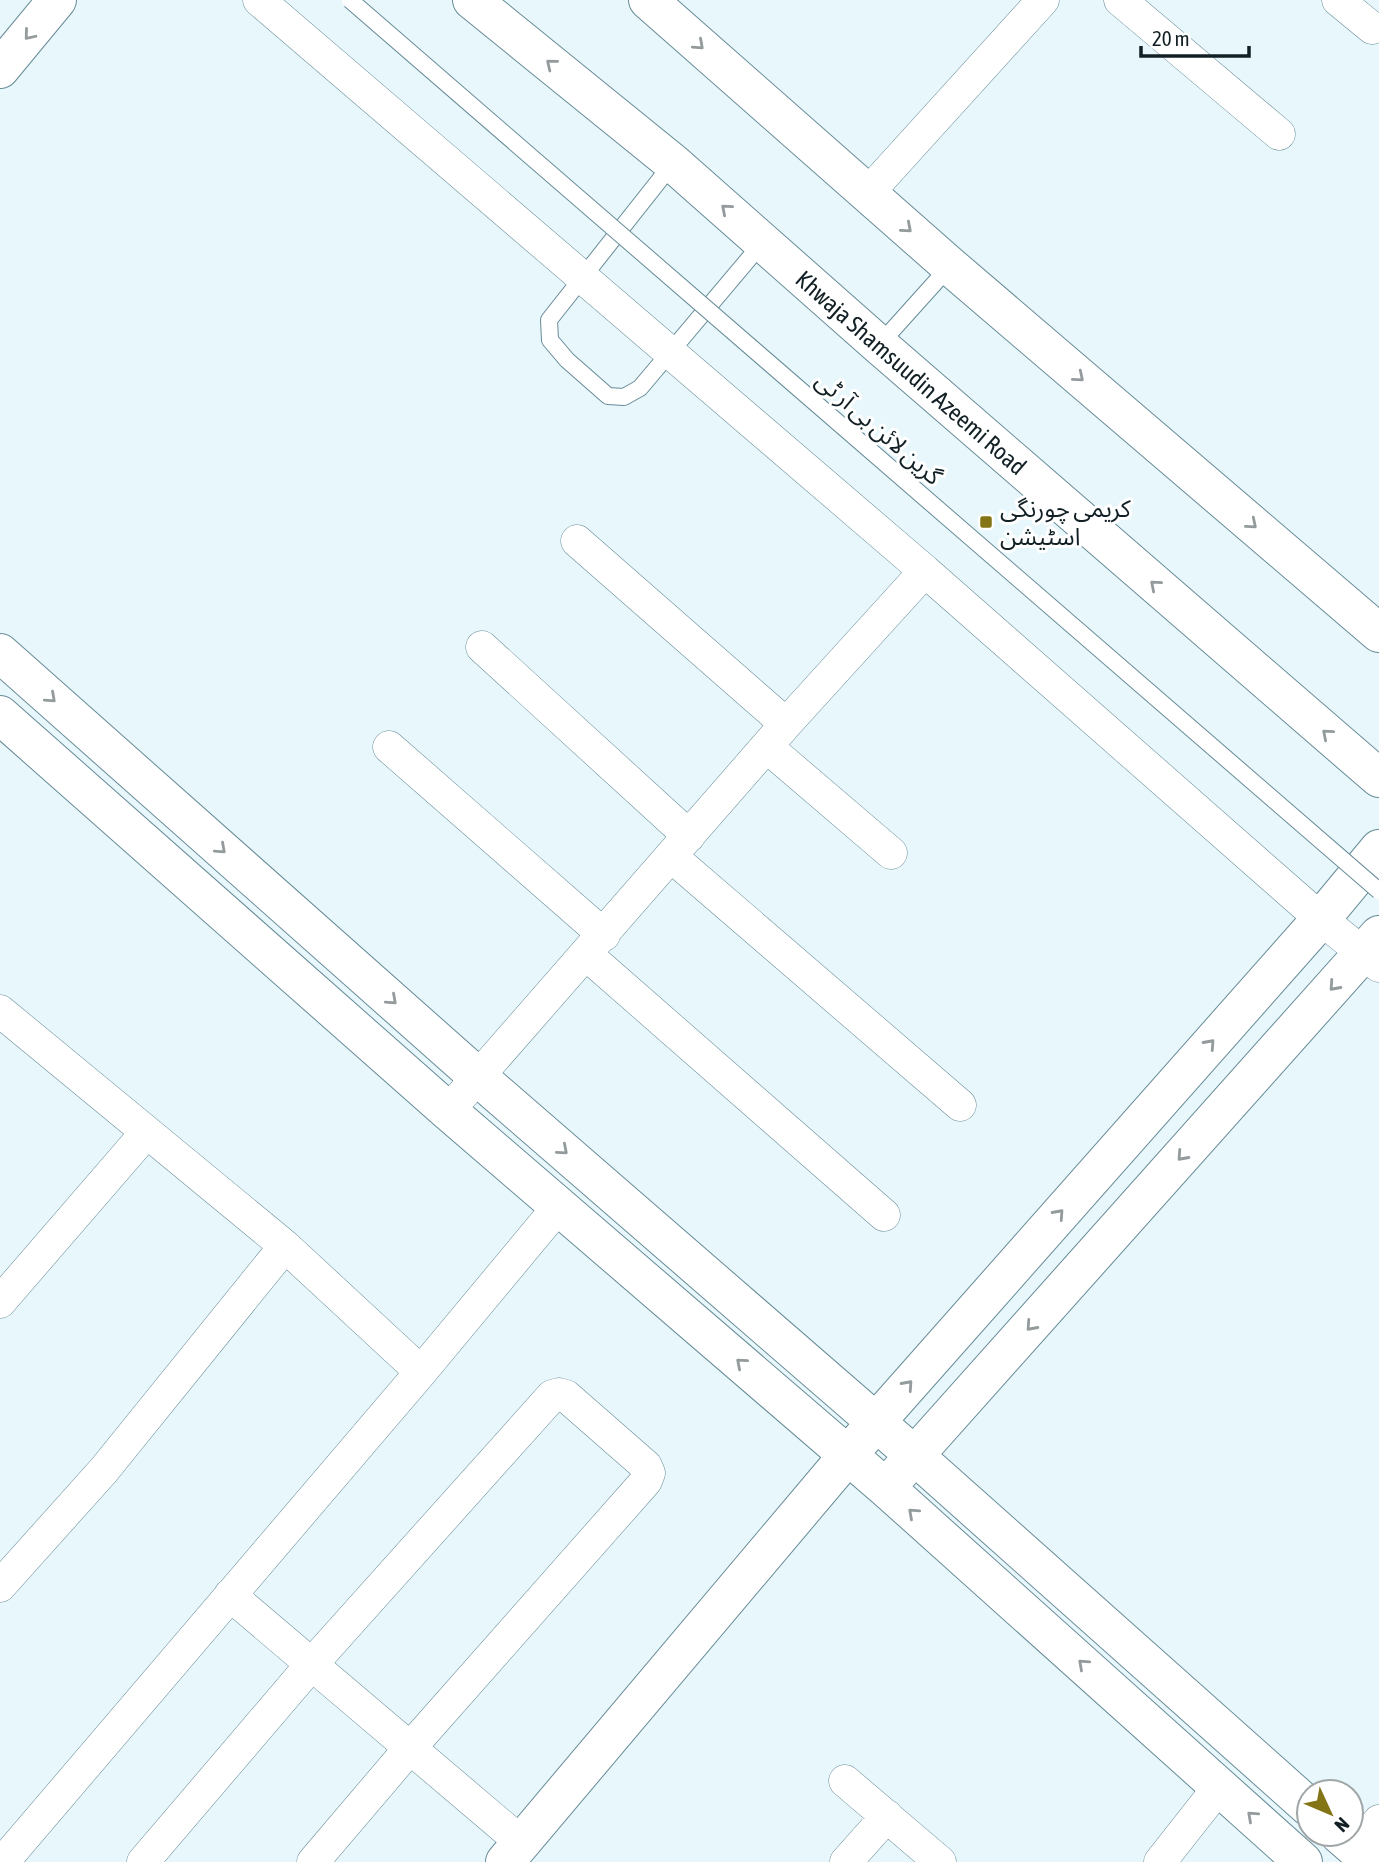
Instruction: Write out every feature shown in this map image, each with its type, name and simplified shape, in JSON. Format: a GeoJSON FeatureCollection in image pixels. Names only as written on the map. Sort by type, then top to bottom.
{"type":"FeatureCollection","features":[{"type":"Feature","properties":{"kind":"street"},"geometry":{"type":"LineString","coordinates":[[0,69],[57,0]]}},
{"type":"Feature","properties":{"kind":"street"},"geometry":{"type":"LineString","coordinates":[[259,0],[671,351],[1321,919],[1374,951],[886,1488]]}},
{"type":"Feature","properties":{"kind":"street","name":"Khwaja Shamsuudin Azeemi Road"},"geometry":{"type":"LineString","coordinates":[[472,0],[673,163],[1379,778]]}},
{"type":"Feature","properties":{"kind":"street"},"geometry":{"type":"LineString","coordinates":[[648,0],[950,267],[1379,633]]}},
{"type":"Feature","properties":{"kind":"street"},"geometry":{"type":"LineString","coordinates":[[867,194],[1043,0]]}},
{"type":"Feature","properties":{"kind":"street"},"geometry":{"type":"LineString","coordinates":[[1120,0],[1279,134]]}},
{"type":"Feature","properties":{"kind":"street"},"geometry":{"type":"LineString","coordinates":[[1338,0],[1372,28]]}},
{"type":"Feature","properties":{"kind":"street"},"geometry":{"type":"LineString","coordinates":[[577,541],[891,853]]}},
{"type":"Feature","properties":{"kind":"street"},"geometry":{"type":"LineString","coordinates":[[448,1111],[776,736],[925,571]]}},
{"type":"Feature","properties":{"kind":"street"},"geometry":{"type":"LineString","coordinates":[[482,647],[680,846],[960,1105]]}},
{"type":"Feature","properties":{"kind":"street"},"geometry":{"type":"LineString","coordinates":[[0,653],[478,1077],[915,1456],[1295,1795]]}},
{"type":"Feature","properties":{"kind":"street"},"geometry":{"type":"LineString","coordinates":[[0,715],[448,1111],[886,1488],[1303,1862]]}},
{"type":"Feature","properties":{"kind":"street"},"geometry":{"type":"LineString","coordinates":[[389,747],[595,945],[884,1215]]}},
{"type":"Feature","properties":{"kind":"street"},"geometry":{"type":"LineString","coordinates":[[230,1595],[410,1748],[514,1853],[847,1454],[1321,919],[1379,849]]}},
{"type":"Feature","properties":{"kind":"street"},"geometry":{"type":"LineString","coordinates":[[0,1011],[285,1247],[421,1372]]}},
{"type":"Feature","properties":{"kind":"street"},"geometry":{"type":"LineString","coordinates":[[0,1302],[146,1133]]}},
{"type":"Feature","properties":{"kind":"street"},"geometry":{"type":"LineString","coordinates":[[3,1862],[559,1206]]}},
{"type":"Feature","properties":{"kind":"street"},"geometry":{"type":"LineString","coordinates":[[0,1586],[104,1470],[285,1247]]}},
{"type":"Feature","properties":{"kind":"street"},"geometry":{"type":"LineString","coordinates":[[143,1862],[311,1665],[552,1396],[566,1396],[646,1466],[649,1473],[646,1481],[313,1862]]}},
{"type":"Feature","properties":{"kind":"street"},"geometry":{"type":"LineString","coordinates":[[845,1781],[940,1862]]}},
{"type":"Feature","properties":{"kind":"street"},"geometry":{"type":"LineString","coordinates":[[1160,1862],[1219,1787]]}},
{"type":"Feature","properties":{"kind":"street"},"geometry":{"type":"LineString","coordinates":[[846,1862],[887,1816]]}},
{"type":"Feature","properties":{"kind":"lane","name":"گرین لائن بی آر ٹی"},"geometry":{"type":"LineString","coordinates":[[350,0],[1379,891]]}},
{"type":"Feature","properties":{"kind":"lane"},"geometry":{"type":"LineString","coordinates":[[673,163],[549,320],[550,340],[567,360],[608,396],[624,397],[640,388],[763,242]]}},
{"type":"Feature","properties":{"kind":"lane"},"geometry":{"type":"LineString","coordinates":[[879,345],[950,267]]}},
{"type":"Feature","properties":{"kind":"place","name":"کریمی چورنگی اسٹیشن"},"geometry":{"type":"Point","coordinates":[986,522]}}]}
